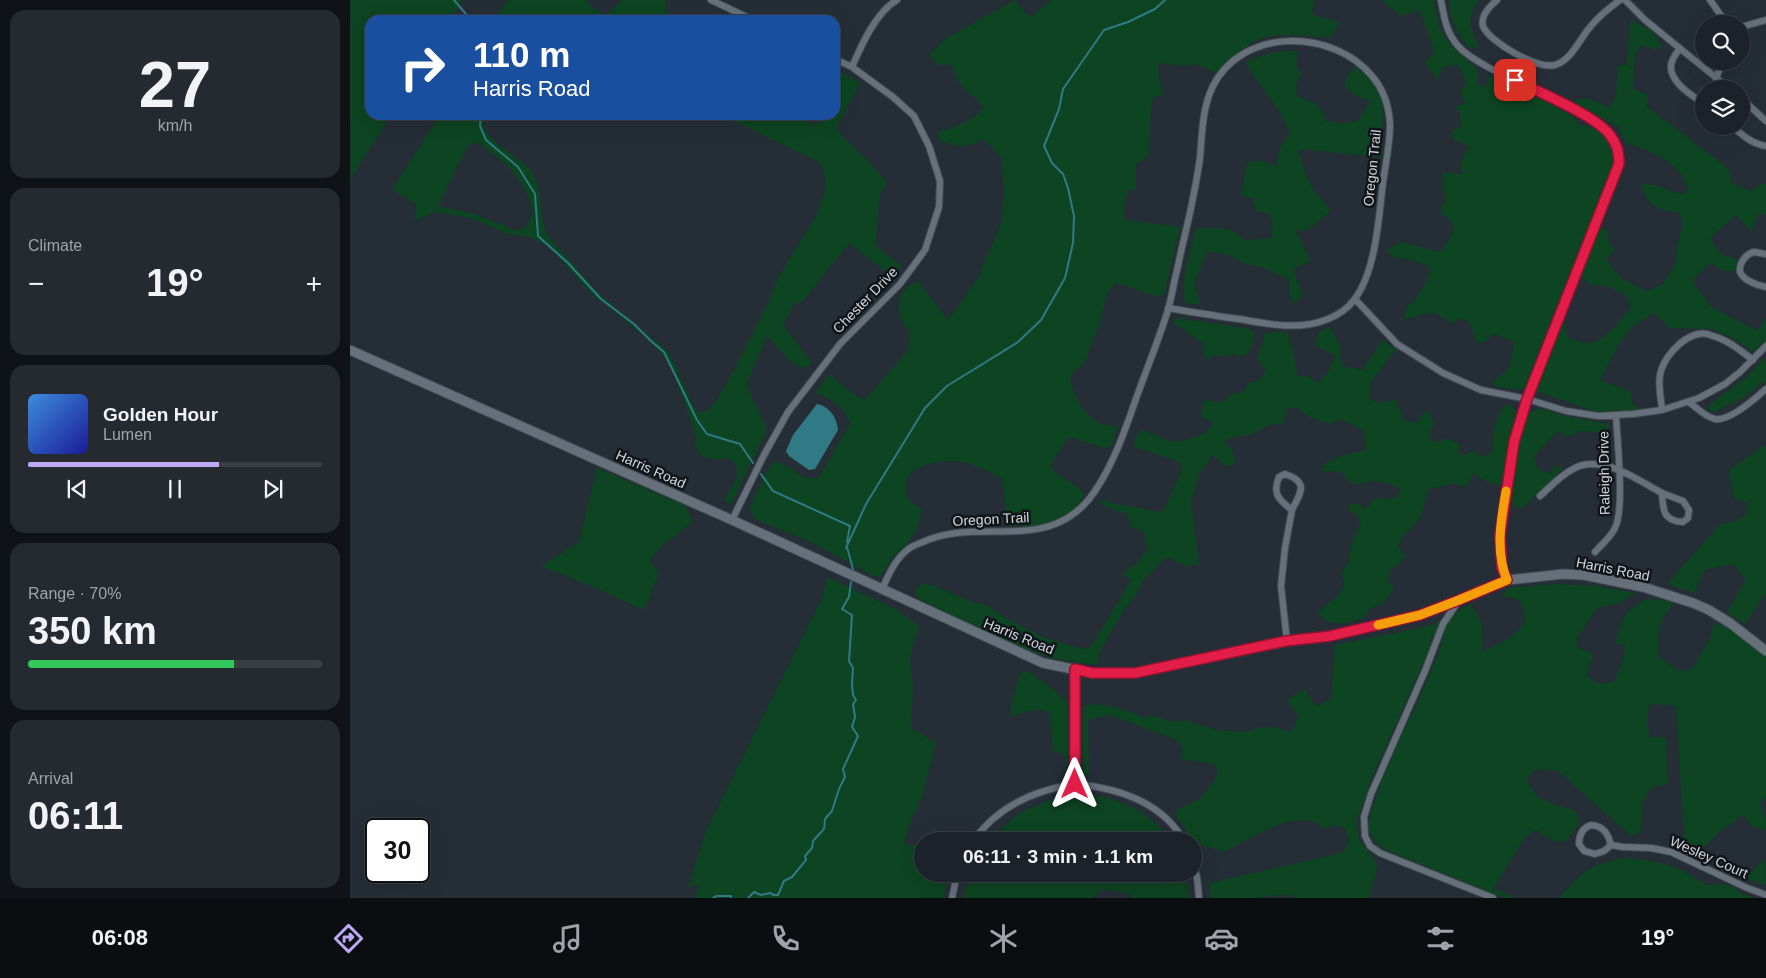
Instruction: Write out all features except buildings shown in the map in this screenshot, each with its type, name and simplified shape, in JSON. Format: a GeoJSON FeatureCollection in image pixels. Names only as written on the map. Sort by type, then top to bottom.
{"type":"FeatureCollection","features":[{"type":"Feature","properties":{"kind":"street"},"geometry":{"type":"LineString","coordinates":[[711,0],[742,15]]}},
{"type":"Feature","properties":{"kind":"street"},"geometry":{"type":"LineString","coordinates":[[852,68],[872,27],[891,3],[896,0]]}},
{"type":"Feature","properties":{"kind":"street"},"geometry":{"type":"LineString","coordinates":[[1441,0],[1448,30],[1460,48],[1483,65],[1577,111],[1594,122],[1609,133],[1619,151],[1619,164],[1616,174],[1527,399],[1514,442],[1500,536],[1502,568],[1507,580]]}},
{"type":"Feature","properties":{"kind":"street"},"geometry":{"type":"LineString","coordinates":[[1497,0],[1485,13],[1482,20],[1486,30],[1507,48],[1526,59],[1546,66],[1554,65],[1566,58],[1590,27],[1620,0]]}},
{"type":"Feature","properties":{"kind":"street"},"geometry":{"type":"LineString","coordinates":[[1625,0],[1645,20],[1719,80]]}},
{"type":"Feature","properties":{"kind":"street"},"geometry":{"type":"LineString","coordinates":[[1710,0],[1721,15]]}},
{"type":"Feature","properties":{"kind":"street"},"geometry":{"type":"LineString","coordinates":[[1750,24],[1766,20]]}},
{"type":"Feature","properties":{"kind":"street","name":"Oregon Trail"},"geometry":{"type":"LineString","coordinates":[[882,589],[891,570],[905,551],[935,536],[961,531],[1032,530],[1054,525],[1077,513],[1095,491],[1109,465],[1129,418],[1168,308],[1192,202],[1204,114],[1213,87],[1222,73],[1234,61],[1261,44],[1299,41],[1325,45],[1349,55],[1370,74],[1384,93],[1390,124],[1376,241],[1370,268],[1355,299],[1342,311],[1330,318],[1310,325],[1285,326],[1168,308]]}},
{"type":"Feature","properties":{"kind":"street"},"geometry":{"type":"LineString","coordinates":[[1680,48],[1672,60],[1673,77],[1695,97]]}},
{"type":"Feature","properties":{"kind":"street","name":"Chester Drive"},"geometry":{"type":"LineString","coordinates":[[732,520],[764,455],[788,412],[840,344],[900,284],[925,250],[938,207],[940,181],[929,146],[914,116],[893,97],[840,62]]}},
{"type":"Feature","properties":{"kind":"street"},"geometry":{"type":"LineString","coordinates":[[1716,78],[1719,70]]}},
{"type":"Feature","properties":{"kind":"street"},"geometry":{"type":"LineString","coordinates":[[1750,106],[1766,121]]}},
{"type":"Feature","properties":{"kind":"street"},"geometry":{"type":"LineString","coordinates":[[1742,135],[1748,140],[1766,146]]}},
{"type":"Feature","properties":{"kind":"street"},"geometry":{"type":"LineString","coordinates":[[1766,254],[1754,252],[1747,255],[1740,267],[1744,277],[1751,282],[1766,287]]}},
{"type":"Feature","properties":{"kind":"street"},"geometry":{"type":"LineString","coordinates":[[1355,299],[1397,344],[1443,373],[1481,390],[1527,399],[1566,411],[1598,416],[1662,410],[1689,402],[1725,384],[1766,346]]}},
{"type":"Feature","properties":{"kind":"street"},"geometry":{"type":"LineString","coordinates":[[1662,410],[1659,384],[1660,374],[1675,348],[1688,338],[1702,334],[1720,338],[1753,360]]}},
{"type":"Feature","properties":{"kind":"street","name":"Harris Road"},"geometry":{"type":"LineString","coordinates":[[350,350],[732,520],[1043,663],[1092,673],[1135,673],[1286,641],[1330,636],[1420,615],[1507,580],[1563,574],[1584,576],[1684,599],[1709,610],[1766,651]]}},
{"type":"Feature","properties":{"kind":"street"},"geometry":{"type":"LineString","coordinates":[[1689,402],[1706,416],[1716,420],[1732,415],[1766,389]]}},
{"type":"Feature","properties":{"kind":"street","name":"Raleigh Drive"},"geometry":{"type":"LineString","coordinates":[[1595,552],[1614,530],[1619,518],[1616,415]]}},
{"type":"Feature","properties":{"kind":"street"},"geometry":{"type":"LineString","coordinates":[[1540,496],[1570,470],[1579,466],[1592,464],[1608,466],[1662,493],[1683,501],[1690,510],[1688,518],[1683,522],[1668,518],[1662,509],[1662,493]]}},
{"type":"Feature","properties":{"kind":"street"},"geometry":{"type":"LineString","coordinates":[[1286,641],[1281,586],[1292,510],[1302,487],[1295,478],[1285,474],[1279,477],[1276,490],[1282,503],[1292,510]]}},
{"type":"Feature","properties":{"kind":"street"},"geometry":{"type":"LineString","coordinates":[[1459,600],[1443,624],[1425,671],[1378,777],[1364,818],[1364,829],[1370,846],[1380,853],[1493,898]]}},
{"type":"Feature","properties":{"kind":"street"},"geometry":{"type":"LineString","coordinates":[[1075,669],[1075,784]]}},
{"type":"Feature","properties":{"kind":"street"},"geometry":{"type":"LineString","coordinates":[[981,832],[996,816],[1024,798],[1058,786],[1075,784],[1104,788],[1130,795],[1164,816],[1177,832]]}},
{"type":"Feature","properties":{"kind":"street","name":"Wesley Court"},"geometry":{"type":"LineString","coordinates":[[1611,845],[1606,832],[1596,825],[1587,826],[1580,834],[1579,844],[1591,854],[1600,853],[1611,845],[1651,848],[1671,852],[1766,895]]}},
{"type":"Feature","properties":{"kind":"street"},"geometry":{"type":"LineString","coordinates":[[952,898],[955,882]]}},
{"type":"Feature","properties":{"kind":"street"},"geometry":{"type":"LineString","coordinates":[[1197,882],[1199,898]]}},
{"type":"Feature","properties":{"kind":"green space"},"geometry":{"type":"Polygon","coordinates":[[[350,0],[463,0],[453,15],[365,15],[365,120],[388,120],[350,180],[350,0]]]}},
{"type":"Feature","properties":{"kind":"green space"},"geometry":{"type":"Polygon","coordinates":[[[508,0],[587,0],[590,6],[605,15],[498,15],[508,0]]]}},
{"type":"Feature","properties":{"kind":"green space"},"geometry":{"type":"Polygon","coordinates":[[[623,0],[665,0],[666,15],[605,15],[623,0]]]}},
{"type":"Feature","properties":{"kind":"green space"},"geometry":{"type":"Polygon","coordinates":[[[1015,0],[1026,14],[1032,16],[1051,0],[1315,0],[1312,12],[1314,15],[1340,22],[1330,38],[1290,35],[1260,39],[1239,52],[1216,73],[1196,64],[1184,66],[1158,63],[1163,94],[1153,98],[1149,155],[1136,164],[1136,189],[1128,191],[1124,208],[1124,220],[1180,227],[1164,294],[1158,297],[1117,283],[1108,291],[1100,322],[1085,362],[1070,376],[1076,396],[1087,414],[1099,423],[1118,427],[1111,446],[1105,448],[1069,437],[1055,457],[1050,468],[1085,493],[1076,508],[1054,521],[1034,526],[1008,526],[1002,479],[967,463],[955,461],[926,465],[913,472],[906,483],[908,499],[922,510],[916,531],[879,577],[873,576],[815,544],[755,519],[749,508],[766,473],[775,461],[787,466],[803,477],[818,479],[850,424],[844,412],[837,404],[815,393],[829,374],[853,394],[865,400],[908,350],[910,332],[901,318],[899,304],[904,291],[910,285],[918,281],[948,320],[977,280],[1002,221],[1004,191],[1002,158],[983,139],[973,144],[961,146],[944,143],[939,140],[938,132],[968,120],[984,107],[958,82],[952,65],[938,65],[929,55],[948,37],[1015,0]]]}},
{"type":"Feature","properties":{"kind":"green space"},"geometry":{"type":"Polygon","coordinates":[[[1381,0],[1433,0],[1440,29],[1451,46],[1478,70],[1477,85],[1487,86],[1488,75],[1510,87],[1531,93],[1572,116],[1579,125],[1592,127],[1603,135],[1612,147],[1614,159],[1611,171],[1525,390],[1495,387],[1492,383],[1509,368],[1515,342],[1494,334],[1484,342],[1477,343],[1469,322],[1459,318],[1451,324],[1433,313],[1405,319],[1404,314],[1408,305],[1413,303],[1427,280],[1431,267],[1404,258],[1394,258],[1386,250],[1401,242],[1439,252],[1450,238],[1453,230],[1452,222],[1442,214],[1441,206],[1447,201],[1442,188],[1443,172],[1462,175],[1461,162],[1469,146],[1453,139],[1452,131],[1461,127],[1460,114],[1455,106],[1466,104],[1461,95],[1462,88],[1467,84],[1458,65],[1443,67],[1438,80],[1425,63],[1435,51],[1419,10],[1401,16],[1381,0]]]}},
{"type":"Feature","properties":{"kind":"green space"},"geometry":{"type":"Polygon","coordinates":[[[1450,0],[1479,0],[1472,13],[1471,23],[1473,34],[1479,47],[1469,48],[1458,32],[1452,20],[1450,0]]]}},
{"type":"Feature","properties":{"kind":"green space"},"geometry":{"type":"Polygon","coordinates":[[[1630,20],[1650,29],[1662,46],[1656,50],[1641,45],[1635,55],[1633,89],[1648,95],[1646,106],[1729,169],[1732,183],[1751,191],[1760,184],[1766,184],[1766,215],[1758,213],[1751,232],[1736,215],[1710,238],[1720,254],[1738,260],[1737,271],[1721,270],[1710,263],[1692,280],[1710,306],[1758,331],[1766,316],[1766,339],[1755,352],[1712,329],[1670,328],[1654,313],[1633,326],[1620,342],[1600,380],[1631,392],[1633,405],[1645,409],[1596,412],[1536,391],[1549,352],[1563,319],[1568,338],[1591,343],[1611,331],[1631,307],[1627,296],[1607,286],[1591,285],[1580,276],[1600,227],[1608,231],[1608,242],[1615,249],[1606,259],[1621,278],[1646,291],[1663,284],[1676,263],[1677,246],[1683,225],[1680,212],[1666,211],[1655,206],[1650,202],[1640,184],[1656,185],[1672,192],[1684,194],[1688,188],[1678,171],[1663,158],[1626,143],[1618,127],[1573,102],[1582,98],[1610,108],[1616,95],[1618,66],[1627,65],[1630,20]]]}},
{"type":"Feature","properties":{"kind":"green space"},"geometry":{"type":"Polygon","coordinates":[[[1298,50],[1296,65],[1301,74],[1296,85],[1298,97],[1316,104],[1324,115],[1325,121],[1342,123],[1357,121],[1371,101],[1356,96],[1344,86],[1349,74],[1355,67],[1374,83],[1381,95],[1382,101],[1382,157],[1298,149],[1304,170],[1313,189],[1331,211],[1306,231],[1295,229],[1311,261],[1293,269],[1303,296],[1293,304],[1290,296],[1289,280],[1267,269],[1243,263],[1229,255],[1207,251],[1194,284],[1201,305],[1185,303],[1183,285],[1196,228],[1231,230],[1245,240],[1271,238],[1273,223],[1269,214],[1256,211],[1252,197],[1241,197],[1247,162],[1263,161],[1276,167],[1280,147],[1290,133],[1281,114],[1245,63],[1264,55],[1298,50]]]}},
{"type":"Feature","properties":{"kind":"green space"},"geometry":{"type":"Polygon","coordinates":[[[842,72],[860,83],[836,128],[887,182],[880,195],[875,245],[901,266],[898,272],[889,274],[849,243],[801,303],[795,302],[783,325],[812,363],[804,369],[791,362],[767,336],[746,385],[767,429],[731,505],[724,500],[737,478],[737,465],[728,458],[717,460],[703,457],[695,447],[696,438],[690,418],[672,369],[665,358],[648,339],[590,292],[548,246],[528,236],[506,233],[470,218],[443,213],[435,214],[437,207],[431,214],[414,221],[416,204],[392,190],[437,120],[483,120],[487,132],[493,139],[531,171],[538,187],[543,221],[549,237],[599,294],[664,348],[672,358],[693,406],[698,412],[707,411],[715,403],[732,374],[769,301],[779,276],[818,213],[826,180],[822,165],[815,160],[731,120],[804,120],[813,125],[819,123],[820,120],[840,120],[840,76],[842,72]],[[477,142],[468,145],[438,206],[475,214],[514,230],[522,229],[527,225],[533,214],[530,202],[520,181],[505,164],[477,142]]]}},
{"type":"Feature","properties":{"kind":"green space"},"geometry":{"type":"Polygon","coordinates":[[[1177,318],[1246,328],[1254,332],[1253,343],[1248,353],[1240,357],[1235,354],[1214,355],[1208,360],[1203,353],[1203,344],[1173,322],[1177,318]]]}},
{"type":"Feature","properties":{"kind":"green space"},"geometry":{"type":"Polygon","coordinates":[[[1330,327],[1340,345],[1340,359],[1343,366],[1362,370],[1382,340],[1396,349],[1370,384],[1369,398],[1377,403],[1396,400],[1404,421],[1418,422],[1424,411],[1430,413],[1434,425],[1429,433],[1432,441],[1439,442],[1445,438],[1460,444],[1458,455],[1464,455],[1473,451],[1483,457],[1493,451],[1495,427],[1504,405],[1511,405],[1517,414],[1501,485],[1489,483],[1473,473],[1467,487],[1451,483],[1429,488],[1420,518],[1404,535],[1398,546],[1406,557],[1390,571],[1388,579],[1394,589],[1383,604],[1370,608],[1364,618],[1345,623],[1334,623],[1323,618],[1318,613],[1330,601],[1338,597],[1345,584],[1341,575],[1348,562],[1351,546],[1361,521],[1356,514],[1348,510],[1349,504],[1357,503],[1366,509],[1375,498],[1394,499],[1401,489],[1390,484],[1375,481],[1355,484],[1346,479],[1341,472],[1321,471],[1324,464],[1337,457],[1365,450],[1366,439],[1363,430],[1338,419],[1331,424],[1311,418],[1296,407],[1287,409],[1283,424],[1269,425],[1250,435],[1229,438],[1224,442],[1232,449],[1236,462],[1229,467],[1212,454],[1199,474],[1191,503],[1199,565],[1185,566],[1166,557],[1143,581],[1135,597],[1123,611],[1100,651],[1098,664],[1050,657],[1005,641],[918,598],[914,592],[922,583],[934,586],[972,602],[985,604],[1004,617],[1043,637],[1082,649],[1091,647],[1131,580],[1122,574],[1137,563],[1148,548],[1143,531],[1132,528],[1127,514],[1106,507],[1099,502],[1104,500],[1152,511],[1163,511],[1182,470],[1180,462],[1134,447],[1134,438],[1142,430],[1169,440],[1183,441],[1207,431],[1214,423],[1201,416],[1204,400],[1222,403],[1231,394],[1243,392],[1249,383],[1258,381],[1266,371],[1257,359],[1265,333],[1287,332],[1295,359],[1297,375],[1310,377],[1318,383],[1327,373],[1336,356],[1315,345],[1318,333],[1330,327]]]}},
{"type":"Feature","properties":{"kind":"green space"},"geometry":{"type":"Polygon","coordinates":[[[1766,357],[1766,380],[1735,402],[1713,412],[1708,410],[1709,405],[1746,377],[1766,357]]]}},
{"type":"Feature","properties":{"kind":"green space"},"geometry":{"type":"Polygon","coordinates":[[[1536,409],[1546,409],[1560,415],[1608,424],[1608,433],[1580,431],[1568,437],[1558,431],[1534,456],[1537,468],[1551,474],[1556,465],[1563,469],[1522,508],[1512,506],[1517,448],[1526,414],[1536,409]]]}},
{"type":"Feature","properties":{"kind":"green space"},"geometry":{"type":"Polygon","coordinates":[[[1766,444],[1766,593],[1745,624],[1727,612],[1746,580],[1733,564],[1704,570],[1694,593],[1667,584],[1720,524],[1733,522],[1746,515],[1747,502],[1734,499],[1729,470],[1766,444]]]}},
{"type":"Feature","properties":{"kind":"green space"},"geometry":{"type":"Polygon","coordinates":[[[597,468],[686,506],[693,522],[664,544],[649,561],[658,571],[658,576],[644,610],[541,566],[579,542],[597,468]]]}},
{"type":"Feature","properties":{"kind":"green space"},"geometry":{"type":"Polygon","coordinates":[[[827,577],[897,610],[919,626],[910,657],[913,687],[911,728],[936,743],[922,796],[908,827],[904,843],[914,846],[914,882],[946,882],[944,898],[695,898],[700,884],[688,888],[706,831],[823,596],[827,577]]]}},
{"type":"Feature","properties":{"kind":"green space"},"geometry":{"type":"Polygon","coordinates":[[[1553,584],[1598,586],[1635,593],[1620,603],[1597,608],[1578,636],[1576,647],[1593,654],[1587,676],[1598,684],[1614,682],[1624,657],[1625,645],[1615,644],[1622,621],[1628,612],[1643,600],[1657,599],[1673,603],[1659,628],[1658,648],[1659,657],[1678,670],[1691,670],[1708,643],[1715,622],[1730,630],[1766,657],[1766,796],[1760,803],[1766,822],[1766,830],[1753,827],[1743,815],[1718,833],[1697,854],[1685,850],[1676,706],[1650,704],[1647,723],[1650,737],[1666,738],[1668,784],[1651,788],[1642,804],[1641,831],[1632,837],[1558,771],[1536,769],[1526,779],[1535,795],[1553,804],[1576,811],[1580,823],[1566,841],[1555,842],[1536,830],[1524,838],[1494,888],[1515,898],[1504,898],[1383,848],[1374,840],[1370,833],[1371,813],[1387,768],[1433,668],[1444,635],[1432,636],[1428,652],[1372,777],[1356,821],[1359,839],[1378,865],[1369,898],[1297,898],[1283,895],[1258,898],[1211,898],[1209,883],[1329,856],[1344,851],[1349,840],[1345,828],[1333,825],[1324,829],[1315,823],[1304,820],[1281,824],[1268,829],[1224,852],[1202,845],[1202,832],[1188,832],[1175,816],[1178,809],[1200,799],[1214,781],[1218,771],[1214,764],[1181,759],[1183,749],[1177,740],[1109,715],[1088,720],[1089,774],[1083,775],[1083,706],[1092,704],[1109,706],[1126,710],[1141,717],[1154,716],[1173,722],[1185,720],[1216,730],[1248,732],[1260,727],[1273,727],[1291,732],[1299,717],[1287,701],[1295,694],[1306,689],[1311,700],[1317,706],[1331,699],[1335,645],[1432,625],[1471,604],[1482,623],[1483,652],[1513,636],[1526,620],[1520,602],[1513,598],[1501,596],[1509,588],[1553,584]]]}},
{"type":"Feature","properties":{"kind":"green space"},"geometry":{"type":"Polygon","coordinates":[[[1028,671],[1067,701],[1068,770],[1062,753],[1053,751],[1050,714],[1035,710],[1010,717],[1020,673],[1028,671]]]}},
{"type":"Feature","properties":{"kind":"green space"},"geometry":{"type":"Polygon","coordinates":[[[1078,793],[1107,798],[1131,806],[1152,820],[1164,832],[997,832],[1019,813],[1057,797],[1078,793]]]}},
{"type":"Feature","properties":{"kind":"green space"},"geometry":{"type":"Polygon","coordinates":[[[1623,858],[1645,860],[1677,868],[1705,885],[1727,884],[1745,895],[1756,898],[1559,898],[1586,871],[1601,864],[1623,858]]]}},
{"type":"Feature","properties":{"kind":"green space"},"geometry":{"type":"Polygon","coordinates":[[[1765,860],[1766,885],[1744,878],[1765,860]]]}},
{"type":"Feature","properties":{"kind":"green space"},"geometry":{"type":"Polygon","coordinates":[[[968,882],[1186,882],[1189,898],[1131,898],[1130,894],[1103,889],[1092,898],[963,898],[968,882]]]}},
{"type":"Feature","properties":{"kind":"water"},"geometry":{"type":"Polygon","coordinates":[[[817,404],[825,407],[832,413],[838,430],[815,469],[809,470],[789,456],[786,451],[793,435],[817,404]]]}},
{"type":"Feature","properties":{"kind":"waterway"},"geometry":{"type":"LineString","coordinates":[[454,0],[467,15]]}},
{"type":"Feature","properties":{"kind":"waterway"},"geometry":{"type":"LineString","coordinates":[[846,548],[866,504],[925,408],[947,386],[1018,342],[1041,320],[1065,278],[1073,243],[1074,216],[1068,188],[1063,174],[1052,163],[1044,146],[1059,109],[1063,89],[1104,30],[1128,22],[1155,9],[1165,0]]}},
{"type":"Feature","properties":{"kind":"waterway"},"geometry":{"type":"LineString","coordinates":[[481,120],[480,126],[486,140],[518,167],[535,194],[538,236],[568,263],[601,299],[634,324],[664,352],[697,420],[707,434],[740,444],[753,463]]}},
{"type":"Feature","properties":{"kind":"waterway"},"geometry":{"type":"LineString","coordinates":[[761,474],[773,491],[850,526],[847,542]]}},
{"type":"Feature","properties":{"kind":"waterway"},"geometry":{"type":"LineString","coordinates":[[847,547],[853,569]]}},
{"type":"Feature","properties":{"kind":"waterway"},"geometry":{"type":"LineString","coordinates":[[748,898],[754,892],[761,895],[770,893],[778,895],[784,881],[792,877],[806,860],[805,856],[812,848],[813,841],[824,829],[825,819],[832,811],[845,777],[843,769],[858,736],[852,727],[855,717],[853,704],[856,700],[853,695],[853,668],[849,661],[852,615],[842,609],[849,597],[851,582]]}},
{"type":"Feature","properties":{"kind":"waterway"},"geometry":{"type":"LineString","coordinates":[[713,898],[716,896],[731,896],[731,898]]}},
{"type":"Feature","properties":{"kind":"slow traffic"},"geometry":{"type":"LineString","coordinates":[[1378,625],[1420,615],[1507,580],[1502,568],[1500,554],[1500,536],[1506,491]]}},
{"type":"Feature","properties":{"kind":"route"},"geometry":{"type":"LineString","coordinates":[[1075,784],[1075,669],[1092,673],[1135,673],[1286,641],[1330,636],[1420,615],[1507,580],[1502,568],[1500,536],[1514,442],[1527,399],[1619,164],[1619,151],[1609,133],[1577,111],[1515,80]]}}]}
